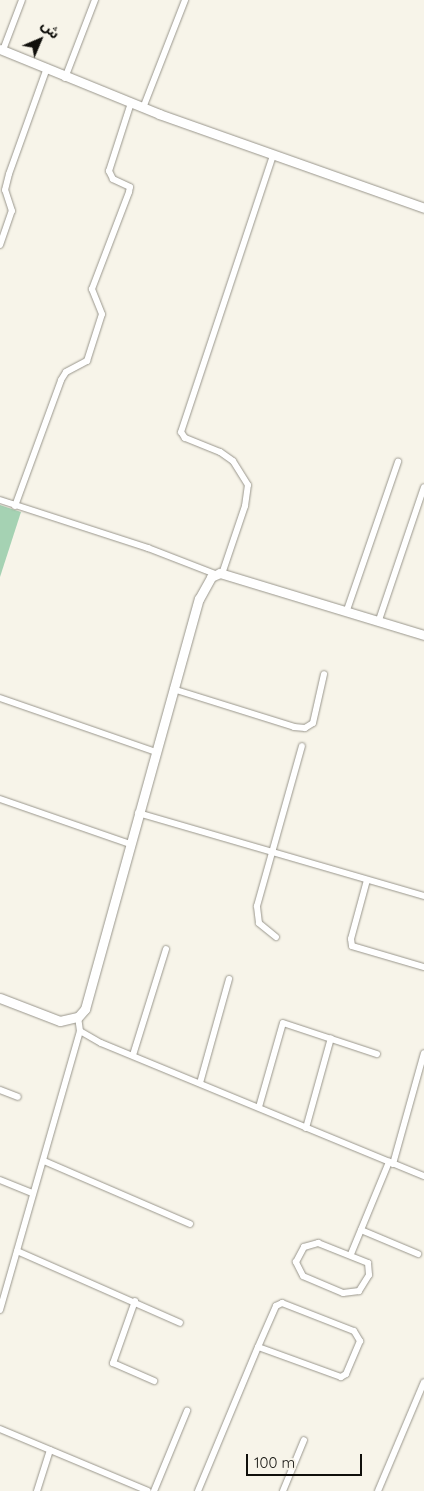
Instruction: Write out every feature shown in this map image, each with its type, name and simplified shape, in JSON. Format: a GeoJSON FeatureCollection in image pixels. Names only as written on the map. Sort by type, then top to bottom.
{"type":"FeatureCollection","features":[{"type":"Feature","properties":{"kind":"street"},"geometry":{"type":"LineString","coordinates":[[22,0],[2,50],[48,68],[65,78],[143,108],[424,208]]}},
{"type":"Feature","properties":{"kind":"street"},"geometry":{"type":"LineString","coordinates":[[65,78],[95,0]]}},
{"type":"Feature","properties":{"kind":"street"},"geometry":{"type":"LineString","coordinates":[[143,108],[185,0]]}},
{"type":"Feature","properties":{"kind":"street"},"geometry":{"type":"LineString","coordinates":[[0,245],[12,211],[5,190],[9,174],[48,68]]}},
{"type":"Feature","properties":{"kind":"street"},"geometry":{"type":"LineString","coordinates":[[15,506],[61,380],[66,372],[86,361],[102,314],[92,289],[129,192],[130,186],[113,179],[109,171],[131,103]]}},
{"type":"Feature","properties":{"kind":"street"},"geometry":{"type":"LineString","coordinates":[[0,1310],[80,1031],[78,1017],[89,997],[138,813],[202,590],[218,574],[245,506],[248,485],[233,461],[220,452],[186,438],[181,432],[274,155]]}},
{"type":"Feature","properties":{"kind":"street"},"geometry":{"type":"LineString","coordinates":[[347,610],[398,462]]}},
{"type":"Feature","properties":{"kind":"street"},"geometry":{"type":"LineString","coordinates":[[379,620],[424,487]]}},
{"type":"Feature","properties":{"kind":"street"},"geometry":{"type":"LineString","coordinates":[[0,500],[164,553],[218,574],[347,610],[424,635]]}},
{"type":"Feature","properties":{"kind":"street"},"geometry":{"type":"LineString","coordinates":[[173,689],[294,727],[305,728],[313,723],[324,674]]}},
{"type":"Feature","properties":{"kind":"street"},"geometry":{"type":"LineString","coordinates":[[0,698],[156,752]]}},
{"type":"Feature","properties":{"kind":"street"},"geometry":{"type":"LineString","coordinates":[[276,937],[263,929],[256,916],[271,853],[302,746]]}},
{"type":"Feature","properties":{"kind":"street"},"geometry":{"type":"LineString","coordinates":[[0,799],[130,844]]}},
{"type":"Feature","properties":{"kind":"street"},"geometry":{"type":"LineString","coordinates":[[138,813],[424,896]]}},
{"type":"Feature","properties":{"kind":"street"},"geometry":{"type":"LineString","coordinates":[[367,880],[351,939],[352,946],[424,967]]}},
{"type":"Feature","properties":{"kind":"street"},"geometry":{"type":"LineString","coordinates":[[133,1055],[166,949]]}},
{"type":"Feature","properties":{"kind":"street"},"geometry":{"type":"LineString","coordinates":[[200,1082],[229,978]]}},
{"type":"Feature","properties":{"kind":"street"},"geometry":{"type":"LineString","coordinates":[[0,998],[60,1020],[78,1017]]}},
{"type":"Feature","properties":{"kind":"street"},"geometry":{"type":"LineString","coordinates":[[259,1107],[283,1024],[377,1054]]}},
{"type":"Feature","properties":{"kind":"street"},"geometry":{"type":"LineString","coordinates":[[80,1031],[306,1128],[424,1176]]}},
{"type":"Feature","properties":{"kind":"street"},"geometry":{"type":"LineString","coordinates":[[306,1128],[331,1038]]}},
{"type":"Feature","properties":{"kind":"street"},"geometry":{"type":"LineString","coordinates":[[351,1254],[391,1163],[424,1053]]}},
{"type":"Feature","properties":{"kind":"street"},"geometry":{"type":"LineString","coordinates":[[0,1090],[18,1098]]}},
{"type":"Feature","properties":{"kind":"street"},"geometry":{"type":"LineString","coordinates":[[44,1161],[190,1224]]}},
{"type":"Feature","properties":{"kind":"street"},"geometry":{"type":"LineString","coordinates":[[0,1180],[33,1193]]}},
{"type":"Feature","properties":{"kind":"street"},"geometry":{"type":"LineString","coordinates":[[361,1230],[418,1254]]}},
{"type":"Feature","properties":{"kind":"street"},"geometry":{"type":"LineString","coordinates":[[318,1243],[351,1254],[368,1264],[370,1268],[359,1291],[353,1294],[343,1293],[303,1276],[296,1262],[304,1247],[310,1244],[318,1243]]}},
{"type":"Feature","properties":{"kind":"street"},"geometry":{"type":"LineString","coordinates":[[17,1251],[135,1301],[180,1323]]}},
{"type":"Feature","properties":{"kind":"street"},"geometry":{"type":"LineString","coordinates":[[135,1301],[113,1363],[154,1381]]}},
{"type":"Feature","properties":{"kind":"street"},"geometry":{"type":"LineString","coordinates":[[198,1491],[258,1346],[274,1308],[282,1303],[354,1331],[360,1341],[346,1374],[342,1378],[258,1346]]}},
{"type":"Feature","properties":{"kind":"street"},"geometry":{"type":"LineString","coordinates":[[378,1491],[424,1382]]}},
{"type":"Feature","properties":{"kind":"street"},"geometry":{"type":"LineString","coordinates":[[154,1491],[187,1411]]}},
{"type":"Feature","properties":{"kind":"street"},"geometry":{"type":"LineString","coordinates":[[0,1429],[148,1491]]}},
{"type":"Feature","properties":{"kind":"street"},"geometry":{"type":"LineString","coordinates":[[283,1491],[304,1440]]}},
{"type":"Feature","properties":{"kind":"street"},"geometry":{"type":"LineString","coordinates":[[37,1491],[50,1450]]}},
{"type":"Feature","properties":{"kind":"green space"},"geometry":{"type":"Polygon","coordinates":[[[0,505],[21,512],[0,577],[0,505]]]}}]}
